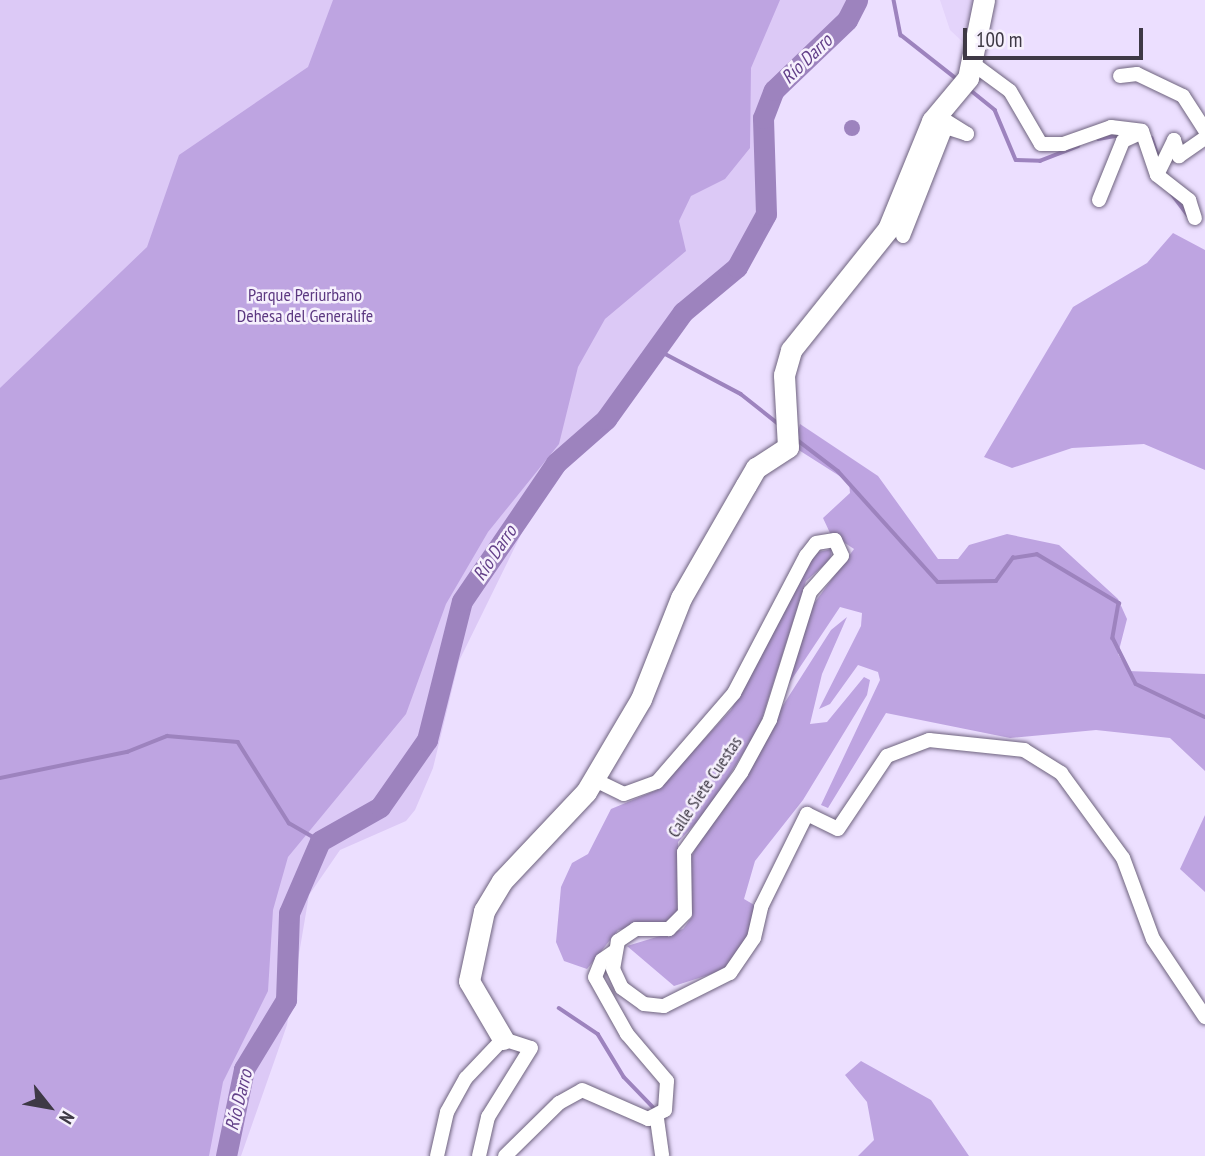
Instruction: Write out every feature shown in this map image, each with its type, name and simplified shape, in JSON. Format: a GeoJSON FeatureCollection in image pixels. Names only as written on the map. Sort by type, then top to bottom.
{"type":"FeatureCollection","features":[{"type":"Feature","properties":{"kind":"street"},"geometry":{"type":"LineString","coordinates":[[479,1156],[488,1117],[531,1048],[503,1039],[469,981],[472,946],[502,881],[574,808],[641,699],[681,598],[756,468],[771,461],[790,440],[784,375],[791,350],[888,229],[936,115],[956,97],[970,71],[984,0]]}},
{"type":"Feature","properties":{"kind":"street"},"geometry":{"type":"LineString","coordinates":[[970,71],[1010,91],[1041,144],[1063,144],[1111,127],[1142,131]]}},
{"type":"Feature","properties":{"kind":"street"},"geometry":{"type":"LineString","coordinates":[[1120,76],[1137,74],[1183,96],[1205,130]]}},
{"type":"Feature","properties":{"kind":"street"},"geometry":{"type":"LineString","coordinates":[[903,236],[946,127],[967,134],[936,115]]}},
{"type":"Feature","properties":{"kind":"street"},"geometry":{"type":"LineString","coordinates":[[1142,131],[1157,175],[1189,200],[1195,218]]}},
{"type":"Feature","properties":{"kind":"street"},"geometry":{"type":"LineString","coordinates":[[1099,200],[1123,141],[1142,131]]}},
{"type":"Feature","properties":{"kind":"street"},"geometry":{"type":"LineString","coordinates":[[1157,175],[1174,140],[1178,156],[1205,138]]}},
{"type":"Feature","properties":{"kind":"street","name":"Calle Siete Cuestas"},"geometry":{"type":"LineString","coordinates":[[593,779],[624,794],[657,782],[734,693],[806,556],[822,540],[839,543],[839,562],[810,592],[763,733],[684,852],[687,906],[680,922],[631,931],[614,952]]}},
{"type":"Feature","properties":{"kind":"street"},"geometry":{"type":"LineString","coordinates":[[662,1156],[657,1119],[669,1101],[667,1081],[627,1034],[595,977],[602,960],[614,952],[617,980],[644,1004],[664,1006],[730,973],[754,938],[761,907],[807,814],[838,829],[887,756],[929,740],[1024,750],[1060,773],[1122,858],[1153,939],[1205,1017]]}},
{"type":"Feature","properties":{"kind":"street"},"geometry":{"type":"LineString","coordinates":[[437,1156],[447,1112],[475,1070],[503,1039]]}},
{"type":"Feature","properties":{"kind":"street"},"geometry":{"type":"LineString","coordinates":[[505,1156],[559,1103],[582,1090],[657,1119]]}},
{"type":"Feature","properties":{"kind":"shaded area"},"geometry":{"type":"Polygon","coordinates":[[[940,0],[977,0],[967,46],[950,30],[940,0]]]}},
{"type":"Feature","properties":{"kind":"shaded area"},"geometry":{"type":"Polygon","coordinates":[[[852,120],[858,122],[858,134],[852,136],[846,134],[844,128],[846,122],[852,120]]]}},
{"type":"Feature","properties":{"kind":"green space","name":"Parque Periurbano Dehesa del Generalife"},"geometry":{"type":"Polygon","coordinates":[[[0,0],[869,0],[778,103],[766,126],[763,212],[741,256],[537,502],[459,661],[433,768],[415,810],[406,821],[340,850],[309,895],[287,1025],[241,1156],[0,1156],[0,0]]]}},
{"type":"Feature","properties":{"kind":"green space","name":"Parque Periurbano Dehesa del Generalife"},"geometry":{"type":"Polygon","coordinates":[[[333,0],[780,0],[751,68],[750,148],[725,179],[691,196],[679,221],[686,251],[605,319],[578,367],[559,444],[488,532],[446,604],[406,714],[288,857],[273,910],[268,991],[223,1082],[209,1156],[0,1156],[0,388],[147,247],[179,155],[308,67],[333,0]]]}},
{"type":"Feature","properties":{"kind":"green space"},"geometry":{"type":"Polygon","coordinates":[[[1173,233],[1205,250],[1205,470],[1144,444],[1072,448],[1012,468],[984,457],[1073,307],[1147,263],[1173,233]]]}},
{"type":"Feature","properties":{"kind":"green space"},"geometry":{"type":"Polygon","coordinates":[[[800,424],[878,476],[938,559],[958,559],[969,545],[1007,534],[1059,545],[1118,599],[1127,619],[1118,654],[1128,671],[1205,674],[1205,771],[1170,738],[1096,730],[1010,738],[886,713],[828,808],[821,805],[880,680],[878,672],[858,665],[830,704],[819,709],[861,626],[862,613],[840,607],[782,694],[807,613],[854,549],[830,533],[823,518],[850,493],[849,482],[794,447],[800,424]]]}},
{"type":"Feature","properties":{"kind":"green space"},"geometry":{"type":"Polygon","coordinates":[[[832,549],[830,560],[806,581],[759,728],[707,811],[678,842],[678,915],[666,923],[618,930],[587,969],[564,961],[556,942],[561,887],[572,863],[588,854],[611,809],[657,790],[731,710],[808,564],[818,552],[832,549]]]}},
{"type":"Feature","properties":{"kind":"green space"},"geometry":{"type":"Polygon","coordinates":[[[847,617],[822,674],[810,724],[827,722],[864,677],[870,680],[867,695],[803,800],[755,861],[744,899],[756,906],[748,935],[724,970],[674,986],[627,946],[683,929],[692,917],[690,861],[701,834],[831,630],[847,617]]]}},
{"type":"Feature","properties":{"kind":"green space"},"geometry":{"type":"Polygon","coordinates":[[[1205,815],[1205,892],[1180,869],[1205,815]]]}},
{"type":"Feature","properties":{"kind":"green space"},"geometry":{"type":"Polygon","coordinates":[[[861,1061],[931,1100],[969,1156],[858,1156],[874,1140],[867,1102],[845,1075],[861,1061]]]}},
{"type":"Feature","properties":{"kind":"waterway","name":"Río Darro"},"geometry":{"type":"LineString","coordinates":[[226,1156],[244,1069],[286,1000],[289,913],[320,841],[380,807],[427,740],[462,601],[556,463],[606,419],[683,312],[737,267],[766,214],[763,118],[774,90],[847,20],[857,0]]}},
{"type":"Feature","properties":{"kind":"waterway"},"geometry":{"type":"LineString","coordinates":[[894,0],[901,35],[957,79]]}},
{"type":"Feature","properties":{"kind":"waterway"},"geometry":{"type":"LineString","coordinates":[[968,88],[995,110],[1016,160],[1040,161],[1078,146]]}},
{"type":"Feature","properties":{"kind":"waterway"},"geometry":{"type":"LineString","coordinates":[[1098,139],[1121,135]]}},
{"type":"Feature","properties":{"kind":"waterway"},"geometry":{"type":"LineString","coordinates":[[1152,138],[1160,161]]}},
{"type":"Feature","properties":{"kind":"waterway"},"geometry":{"type":"LineString","coordinates":[[1172,194],[1188,215]]}},
{"type":"Feature","properties":{"kind":"waterway"},"geometry":{"type":"LineString","coordinates":[[656,349],[741,394],[780,425]]}},
{"type":"Feature","properties":{"kind":"waterway"},"geometry":{"type":"LineString","coordinates":[[796,439],[838,471],[938,582],[996,581],[1013,558],[1037,554],[1119,603],[1113,638],[1136,684],[1205,717]]}},
{"type":"Feature","properties":{"kind":"waterway"},"geometry":{"type":"LineString","coordinates":[[0,778],[127,752],[167,736],[238,742],[289,823],[320,841]]}},
{"type":"Feature","properties":{"kind":"waterway"},"geometry":{"type":"LineString","coordinates":[[559,1008],[598,1034],[624,1077],[656,1110]]}}]}
